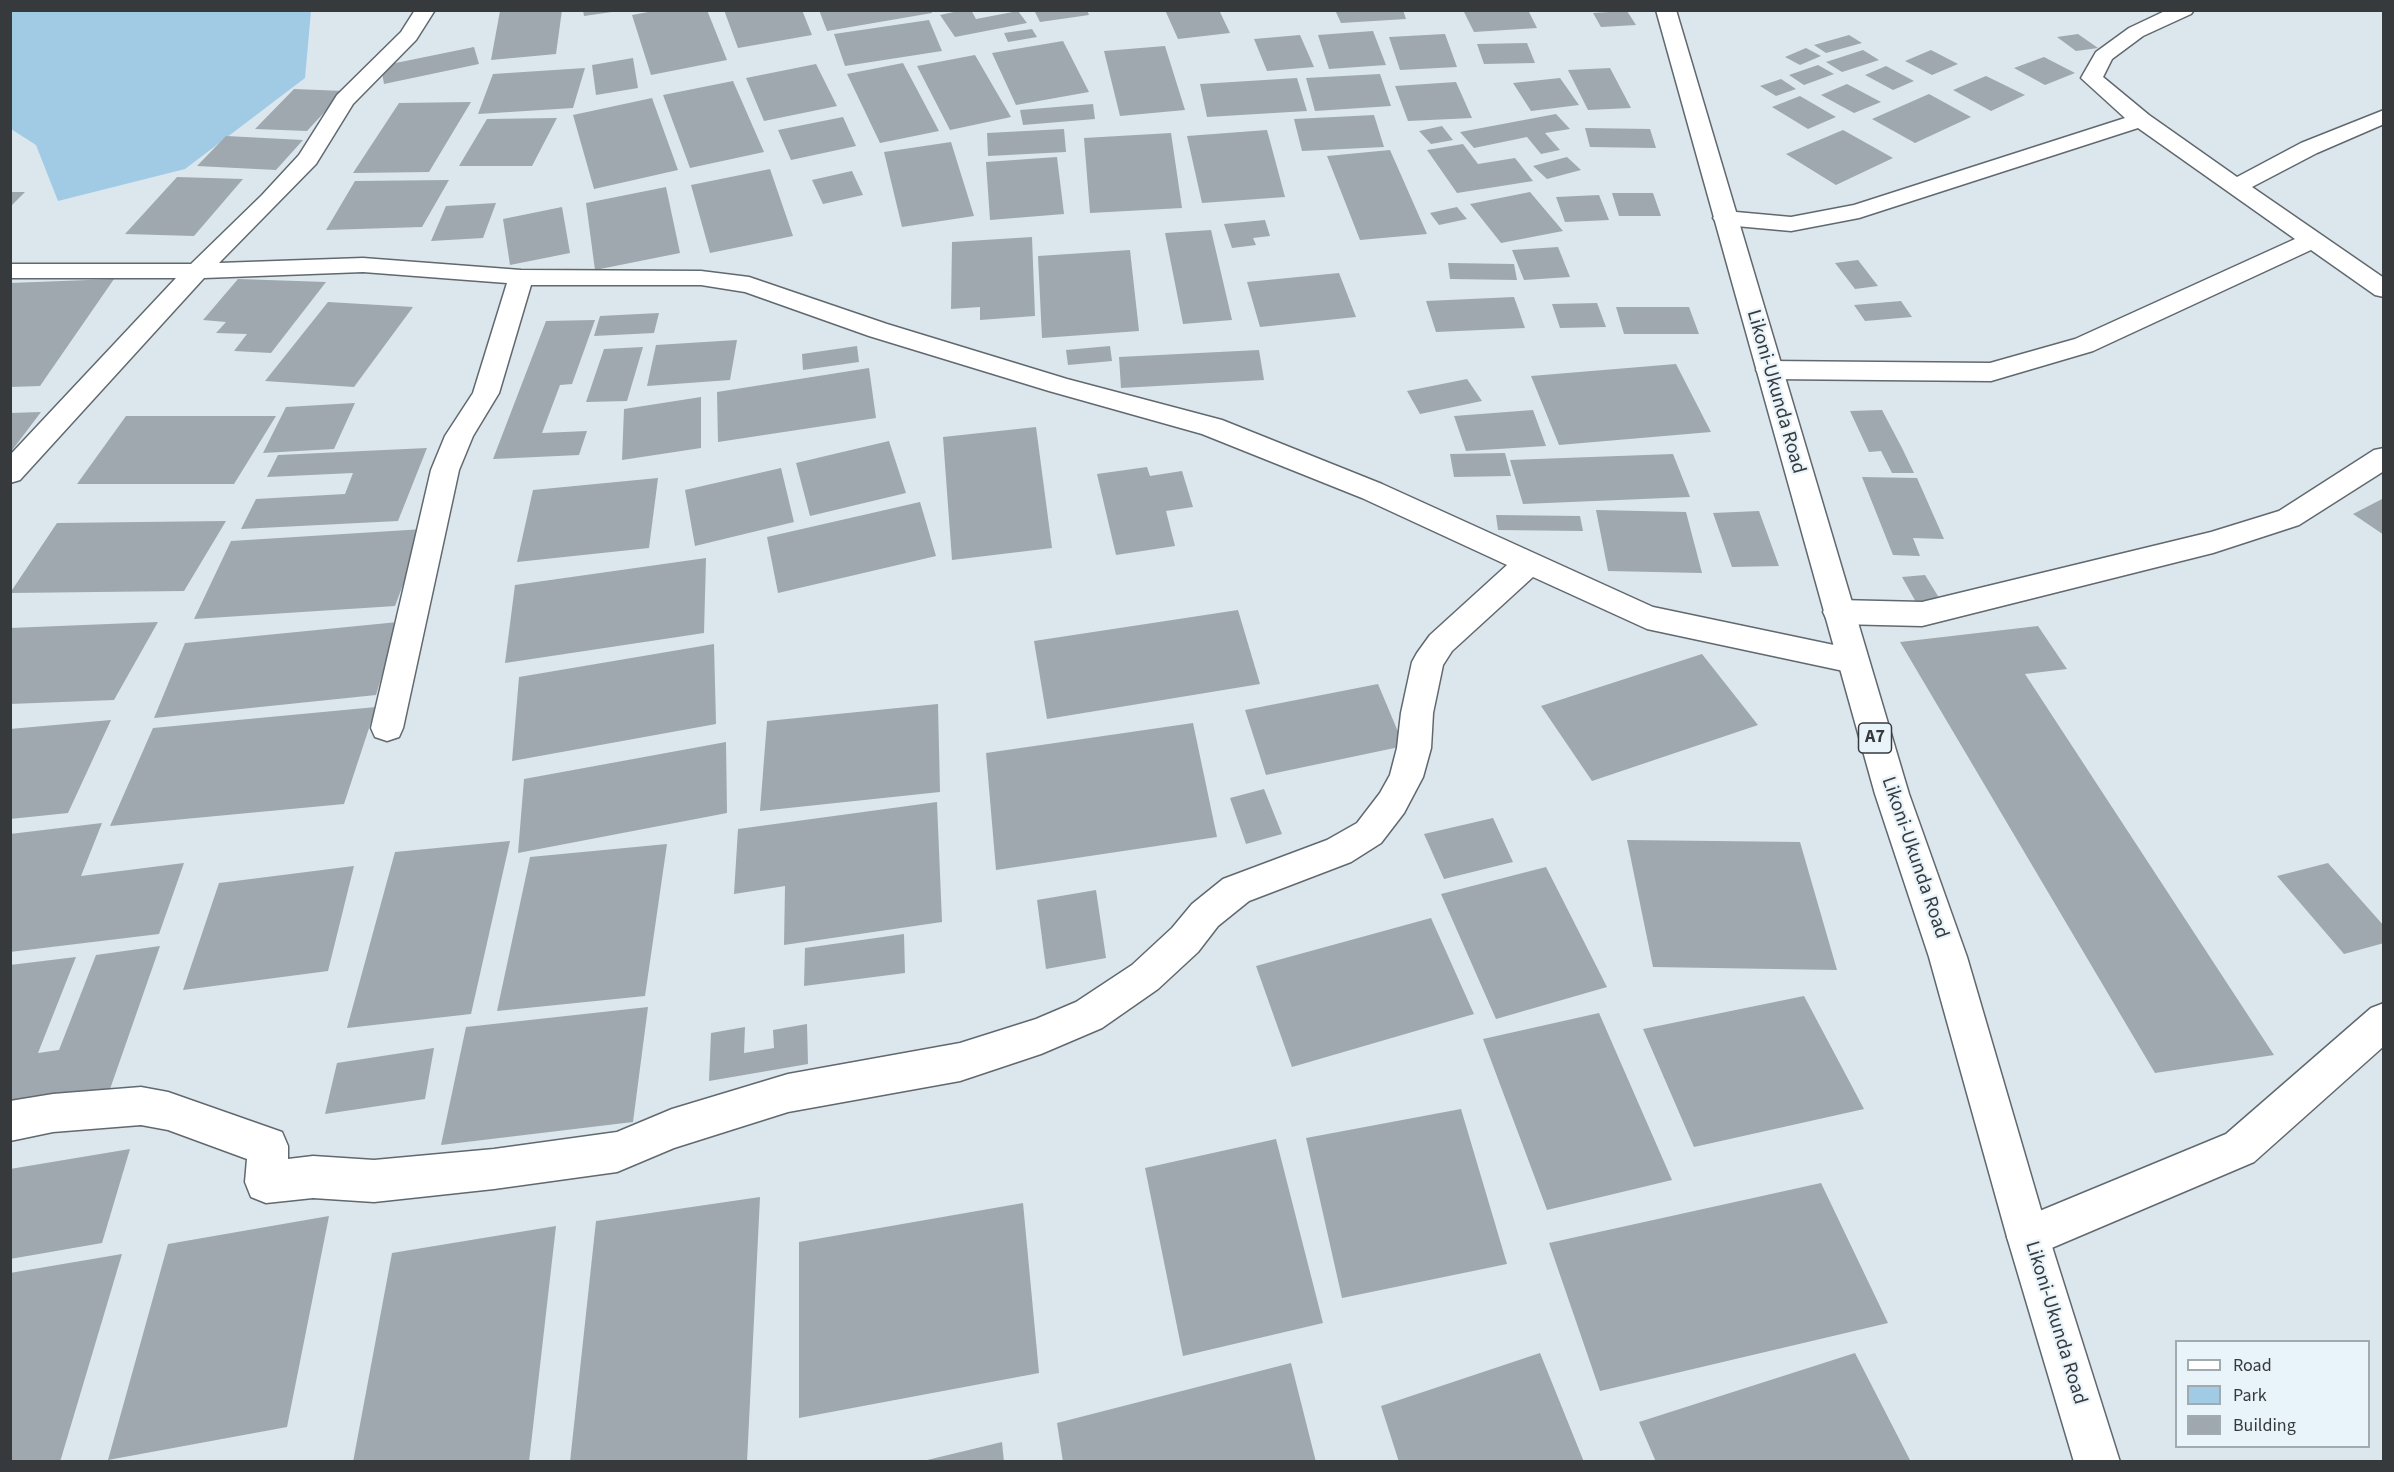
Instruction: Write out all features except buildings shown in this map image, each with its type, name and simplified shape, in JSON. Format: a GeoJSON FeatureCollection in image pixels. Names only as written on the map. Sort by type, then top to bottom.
{"type":"FeatureCollection","features":[{"type":"Feature","properties":{"kind":"main road"},"geometry":{"type":"LineString","coordinates":[[10,473],[197,271],[308,159],[345,100],[409,36],[425,10]]}},
{"type":"Feature","properties":{"kind":"main road","name":"Likoni-Ukunda Road"},"geometry":{"type":"LineString","coordinates":[[1666,10],[1892,794],[1948,957],[2028,1237],[2097,1461]]}},
{"type":"Feature","properties":{"kind":"main road"},"geometry":{"type":"LineString","coordinates":[[2184,10],[2136,32],[2103,56],[2092,78],[2141,120],[2235,188],[2384,290]]}},
{"type":"Feature","properties":{"kind":"main road"},"geometry":{"type":"LineString","coordinates":[[2235,188],[2309,148],[2384,116]]}},
{"type":"Feature","properties":{"kind":"main road"},"geometry":{"type":"LineString","coordinates":[[1725,218],[1791,224],[1859,211],[2141,120]]}},
{"type":"Feature","properties":{"kind":"main road"},"geometry":{"type":"LineString","coordinates":[[1769,370],[1991,372],[2084,345],[2311,241]]}},
{"type":"Feature","properties":{"kind":"main road"},"geometry":{"type":"LineString","coordinates":[[10,270],[197,271],[363,265],[521,277],[701,278],[749,285],[878,330],[1058,385],[1212,427],[1372,491],[1647,617],[1853,662]]}},
{"type":"Feature","properties":{"kind":"main road"},"geometry":{"type":"LineString","coordinates":[[387,728],[445,470],[459,436],[486,393],[521,277]]}},
{"type":"Feature","properties":{"kind":"main road"},"geometry":{"type":"LineString","coordinates":[[1838,612],[1922,614],[2213,542],[2289,519],[2384,457]]}},
{"type":"Feature","properties":{"kind":"main road"},"geometry":{"type":"LineString","coordinates":[[10,1120],[53,1113],[141,1106],[168,1111],[268,1146],[266,1182],[313,1177],[374,1181],[494,1169],[617,1152],[672,1129],[788,1093],[960,1062],[1041,1036],[1089,1015],[1144,977],[1185,940],[1205,915],[1236,890],[1339,851],[1369,833],[1392,804],[1407,777],[1428,662],[1441,643],[1502,586],[1530,564]]}},
{"type":"Feature","properties":{"kind":"main road"},"geometry":{"type":"LineString","coordinates":[[2028,1237],[2240,1148],[2384,1021]]}},
{"type":"Feature","properties":{"kind":"green space"},"geometry":{"type":"Polygon","coordinates":[[[10,11],[311,11],[305,78],[185,169],[58,201],[36,145],[11,129],[10,11]]]}}]}
